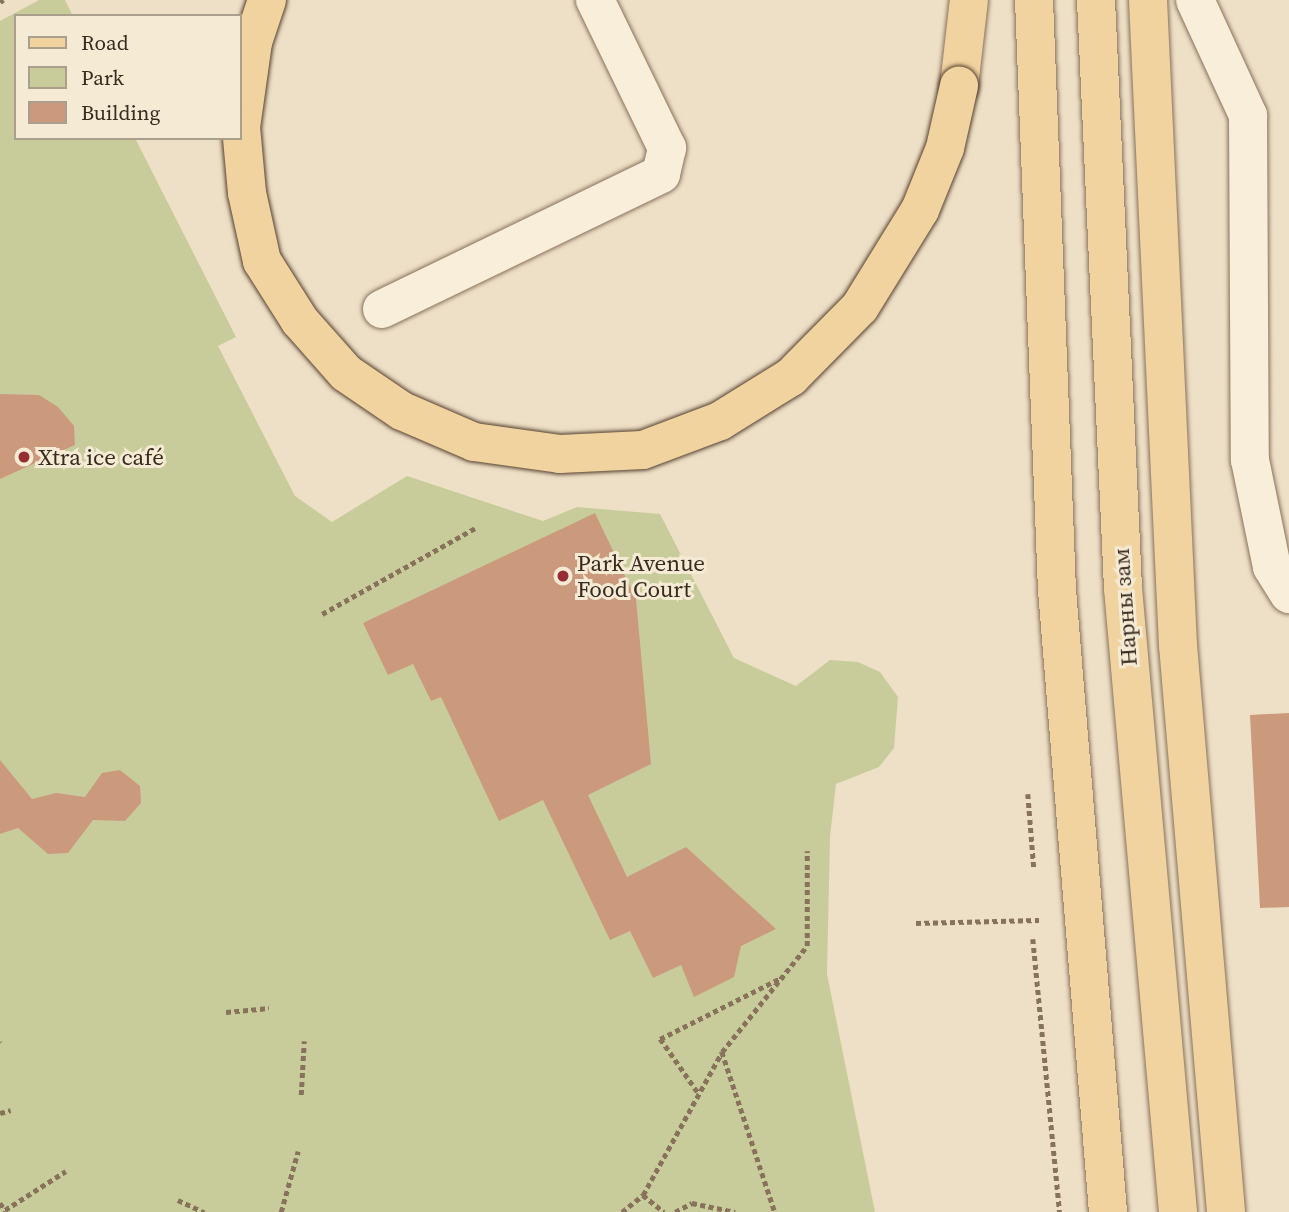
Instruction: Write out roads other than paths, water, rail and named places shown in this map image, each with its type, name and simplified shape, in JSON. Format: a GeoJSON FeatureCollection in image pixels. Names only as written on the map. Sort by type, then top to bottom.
{"type":"FeatureCollection","features":[{"type":"Feature","properties":{"kind":"main road"},"geometry":{"type":"LineString","coordinates":[[242,120],[253,43],[267,0]]}},
{"type":"Feature","properties":{"kind":"main road"},"geometry":{"type":"LineString","coordinates":[[242,138],[247,193],[262,261],[300,321],[346,373],[402,411],[474,443],[560,454],[643,450],[720,421],[791,377],[860,307],[914,220],[945,148],[959,86],[970,0]]}},
{"type":"Feature","properties":{"kind":"main road"},"geometry":{"type":"LineString","coordinates":[[1034,0],[1057,590],[1108,1212]]}},
{"type":"Feature","properties":{"kind":"main road","name":"Нарны зам"},"geometry":{"type":"LineString","coordinates":[[1096,0],[1123,588],[1178,1212]]}},
{"type":"Feature","properties":{"kind":"main road"},"geometry":{"type":"LineString","coordinates":[[1148,0],[1178,645],[1226,1212]]}},
{"type":"Feature","properties":{"kind":"lane"},"geometry":{"type":"LineString","coordinates":[[382,309],[661,174],[667,148],[595,0]]}},
{"type":"Feature","properties":{"kind":"lane"},"geometry":{"type":"LineString","coordinates":[[1195,0],[1248,115],[1250,460],[1272,567],[1289,594]]}},
{"type":"Feature","properties":{"kind":"place","name":"Xtra ice café"},"geometry":{"type":"Point","coordinates":[24,457]}},
{"type":"Feature","properties":{"kind":"place","name":"Park Avenue Food Court"},"geometry":{"type":"Point","coordinates":[563,576]}}]}
